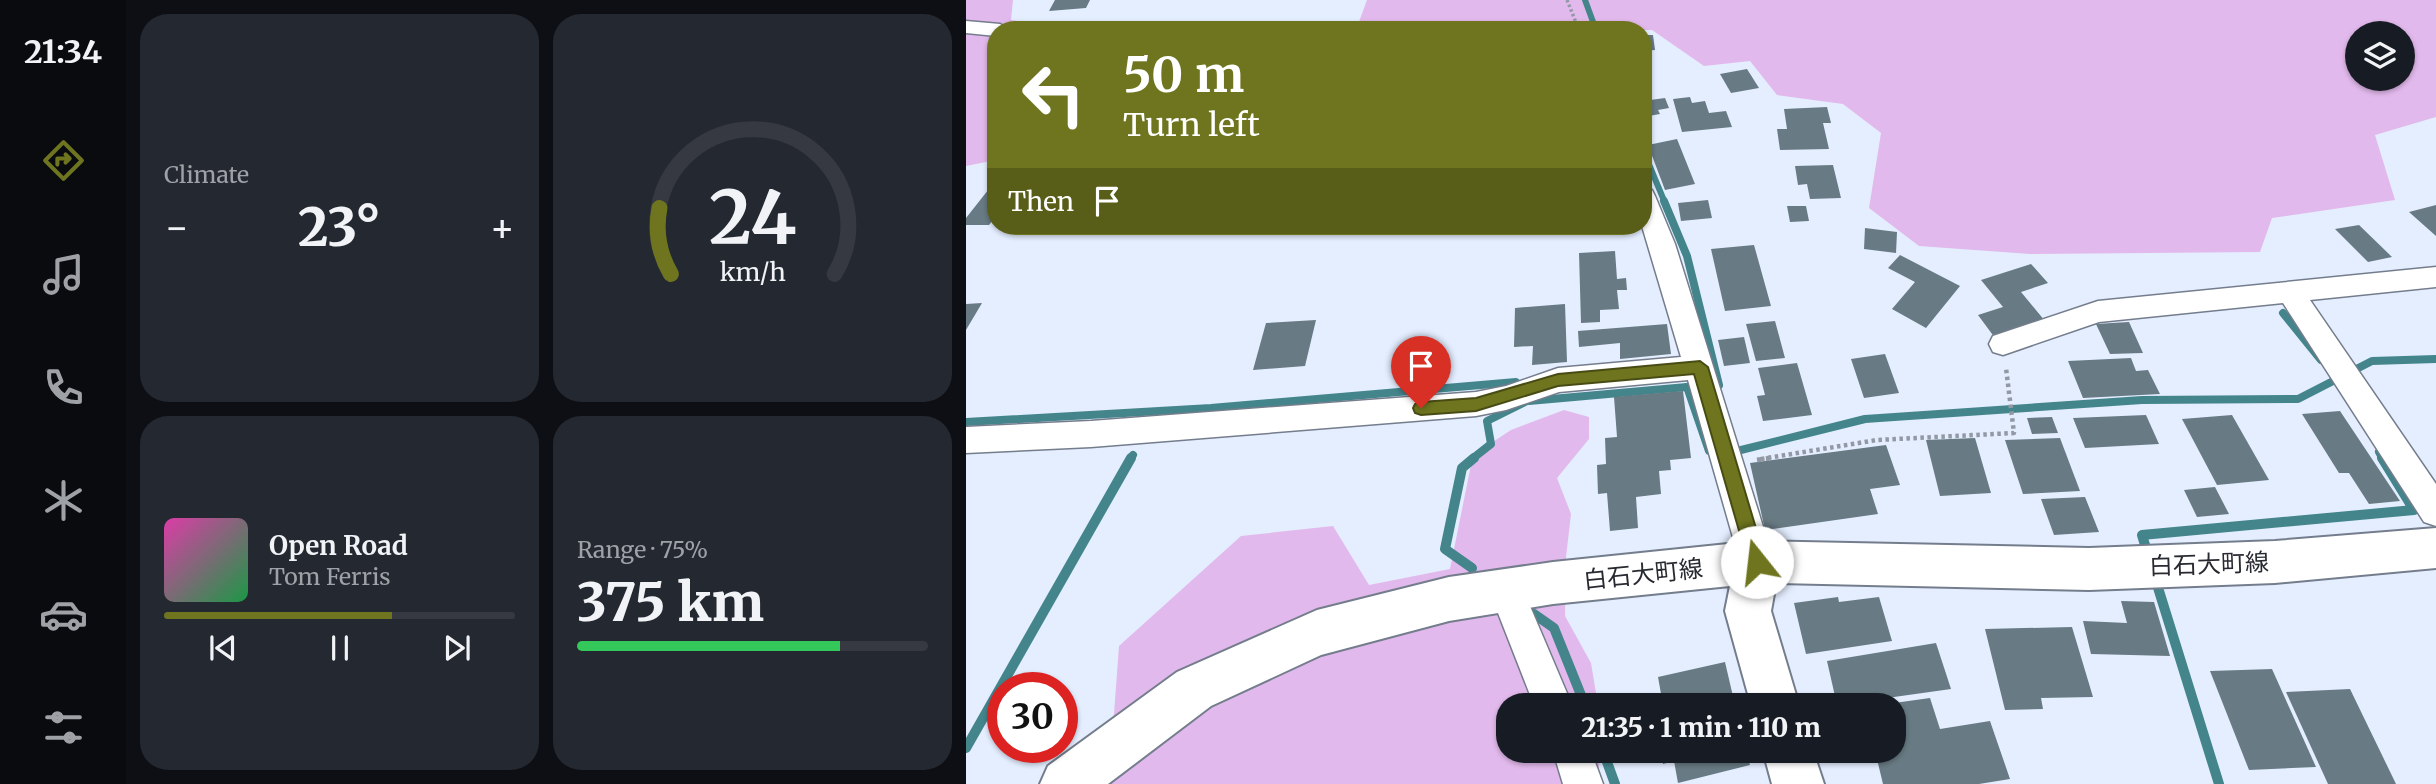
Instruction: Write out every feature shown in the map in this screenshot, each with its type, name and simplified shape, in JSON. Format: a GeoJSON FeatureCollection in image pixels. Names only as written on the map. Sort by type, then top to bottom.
{"type":"FeatureCollection","features":[{"type":"Feature","properties":{"kind":"main road","name":"白石大町線"},"geometry":{"type":"LineString","coordinates":[[1066,784],[1194,689],[1317,634],[1449,599],[1506,590],[1757,562],[2075,569],[2275,562],[2436,548]]}},
{"type":"Feature","properties":{"kind":"main road"},"geometry":{"type":"LineString","coordinates":[[1757,562],[1748,611],[1772,693]]}},
{"type":"Feature","properties":{"kind":"main road"},"geometry":{"type":"LineString","coordinates":[[1792,763],[1798,784]]}},
{"type":"Feature","properties":{"kind":"street"},"geometry":{"type":"LineString","coordinates":[[966,27],[987,29]]}},
{"type":"Feature","properties":{"kind":"street"},"geometry":{"type":"LineString","coordinates":[[1652,219],[1662,244],[1757,562]]}},
{"type":"Feature","properties":{"kind":"street"},"geometry":{"type":"LineString","coordinates":[[2003,344],[2098,312],[2436,277]]}},
{"type":"Feature","properties":{"kind":"street"},"geometry":{"type":"LineString","coordinates":[[2291,293],[2436,511]]}},
{"type":"Feature","properties":{"kind":"street"},"geometry":{"type":"LineString","coordinates":[[966,440],[1091,434],[1476,404],[1506,398],[1558,380],[1703,379]]}},
{"type":"Feature","properties":{"kind":"street"},"geometry":{"type":"LineString","coordinates":[[1506,590],[1548,693]]}},
{"type":"Feature","properties":{"kind":"street"},"geometry":{"type":"LineString","coordinates":[[1576,763],[1583,784]]}},
{"type":"Feature","properties":{"kind":"path"},"geometry":{"type":"LineString","coordinates":[[1567,0],[1575,21]]}},
{"type":"Feature","properties":{"kind":"path"},"geometry":{"type":"LineString","coordinates":[[1726,456],[1878,440],[2014,433],[2009,398]]}},
{"type":"Feature","properties":{"kind":"shaded area"},"geometry":{"type":"Polygon","coordinates":[[[966,0],[1013,0],[1011,20],[1018,21],[987,21],[987,162],[966,166],[966,0]]]}},
{"type":"Feature","properties":{"kind":"shaded area"},"geometry":{"type":"Polygon","coordinates":[[[1367,0],[2436,0],[2436,117],[2375,135],[2395,200],[2272,218],[2260,252],[2030,254],[1919,246],[1869,208],[1881,133],[1843,104],[1777,95],[1750,61],[1704,66],[1652,30],[1652,21],[1359,21],[1367,0]]]}},
{"type":"Feature","properties":{"kind":"shaded area"},"geometry":{"type":"Polygon","coordinates":[[[1564,410],[1589,417],[1589,439],[1557,478],[1571,514],[1566,557],[1565,616],[1591,663],[1596,693],[1496,693],[1496,763],[1599,763],[1598,784],[1093,784],[1114,714],[1119,646],[1241,536],[1333,526],[1369,585],[1450,569],[1473,455],[1511,430],[1564,410]]]}},
{"type":"Feature","properties":{"kind":"building"},"geometry":{"type":"Polygon","coordinates":[[[1055,0],[1090,0],[1086,8],[1049,11],[1055,0]]]}},
{"type":"Feature","properties":{"kind":"building"},"geometry":{"type":"Polygon","coordinates":[[[1747,69],[1759,88],[1731,93],[1720,74],[1747,69]]]}},
{"type":"Feature","properties":{"kind":"building"},"geometry":{"type":"Polygon","coordinates":[[[1690,97],[1692,103],[1705,101],[1709,113],[1726,111],[1732,127],[1682,132],[1673,99],[1690,97]]]}},
{"type":"Feature","properties":{"kind":"building"},"geometry":{"type":"Polygon","coordinates":[[[1665,98],[1669,108],[1658,110],[1660,114],[1652,115],[1652,100],[1665,98]]]}},
{"type":"Feature","properties":{"kind":"building"},"geometry":{"type":"Polygon","coordinates":[[[1827,107],[1831,123],[1823,123],[1829,149],[1780,150],[1777,129],[1787,129],[1784,109],[1827,107]]]}},
{"type":"Feature","properties":{"kind":"building"},"geometry":{"type":"Polygon","coordinates":[[[1677,139],[1695,184],[1665,190],[1652,156],[1652,144],[1677,139]]]}},
{"type":"Feature","properties":{"kind":"building"},"geometry":{"type":"Polygon","coordinates":[[[1833,165],[1841,198],[1810,199],[1807,184],[1798,185],[1795,166],[1833,165]]]}},
{"type":"Feature","properties":{"kind":"building"},"geometry":{"type":"Polygon","coordinates":[[[987,191],[987,225],[966,225],[966,218],[987,191]]]}},
{"type":"Feature","properties":{"kind":"building"},"geometry":{"type":"Polygon","coordinates":[[[1708,200],[1712,218],[1681,221],[1678,203],[1708,200]]]}},
{"type":"Feature","properties":{"kind":"building"},"geometry":{"type":"Polygon","coordinates":[[[2436,205],[2436,236],[2409,212],[2436,205]]]}},
{"type":"Feature","properties":{"kind":"building"},"geometry":{"type":"Polygon","coordinates":[[[1787,206],[1806,206],[1809,221],[1790,222],[1787,206]]]}},
{"type":"Feature","properties":{"kind":"building"},"geometry":{"type":"Polygon","coordinates":[[[2359,225],[2392,257],[2368,262],[2335,229],[2359,225]]]}},
{"type":"Feature","properties":{"kind":"building"},"geometry":{"type":"Polygon","coordinates":[[[1865,228],[1897,232],[1896,253],[1864,249],[1865,228]]]}},
{"type":"Feature","properties":{"kind":"building"},"geometry":{"type":"Polygon","coordinates":[[[1754,245],[1771,306],[1725,311],[1711,249],[1754,245]]]}},
{"type":"Feature","properties":{"kind":"building"},"geometry":{"type":"Polygon","coordinates":[[[1615,251],[1617,279],[1626,278],[1627,290],[1617,290],[1619,309],[1600,310],[1600,322],[1581,323],[1579,253],[1615,251]]]}},
{"type":"Feature","properties":{"kind":"building"},"geometry":{"type":"Polygon","coordinates":[[[1900,255],[1960,286],[1926,328],[1892,309],[1915,282],[1888,268],[1900,255]]]}},
{"type":"Feature","properties":{"kind":"building"},"geometry":{"type":"Polygon","coordinates":[[[2031,264],[2048,283],[2021,292],[2045,321],[1995,338],[1978,315],[2003,307],[1981,280],[2031,264]]]}},
{"type":"Feature","properties":{"kind":"building"},"geometry":{"type":"Polygon","coordinates":[[[982,303],[966,330],[966,304],[982,303]]]}},
{"type":"Feature","properties":{"kind":"building"},"geometry":{"type":"Polygon","coordinates":[[[1565,304],[1567,362],[1532,365],[1533,346],[1514,347],[1515,308],[1565,304]]]}},
{"type":"Feature","properties":{"kind":"building"},"geometry":{"type":"Polygon","coordinates":[[[1316,320],[1305,366],[1253,370],[1266,323],[1316,320]]]}},
{"type":"Feature","properties":{"kind":"building"},"geometry":{"type":"Polygon","coordinates":[[[1775,321],[1785,358],[1756,361],[1746,324],[1775,321]]]}},
{"type":"Feature","properties":{"kind":"building"},"geometry":{"type":"Polygon","coordinates":[[[2129,322],[2143,353],[2110,354],[2096,324],[2129,322]]]}},
{"type":"Feature","properties":{"kind":"building"},"geometry":{"type":"Polygon","coordinates":[[[1667,324],[1671,354],[1620,359],[1620,343],[1579,347],[1578,331],[1667,324]]]}},
{"type":"Feature","properties":{"kind":"building"},"geometry":{"type":"Polygon","coordinates":[[[1744,337],[1750,363],[1724,366],[1718,340],[1744,337]]]}},
{"type":"Feature","properties":{"kind":"building"},"geometry":{"type":"Polygon","coordinates":[[[1885,354],[1899,393],[1864,398],[1851,359],[1885,354]]]}},
{"type":"Feature","properties":{"kind":"building"},"geometry":{"type":"Polygon","coordinates":[[[2131,358],[2136,371],[2148,370],[2160,394],[2083,398],[2068,361],[2131,358]]]}},
{"type":"Feature","properties":{"kind":"building"},"geometry":{"type":"Polygon","coordinates":[[[1797,363],[1812,415],[1763,421],[1757,396],[1765,395],[1758,368],[1797,363]]]}},
{"type":"Feature","properties":{"kind":"building"},"geometry":{"type":"Polygon","coordinates":[[[1683,391],[1691,458],[1670,460],[1671,470],[1659,471],[1661,494],[1636,497],[1638,528],[1610,531],[1607,493],[1598,494],[1597,465],[1606,464],[1605,438],[1617,437],[1614,397],[1683,391]]]}},
{"type":"Feature","properties":{"kind":"building"},"geometry":{"type":"Polygon","coordinates":[[[2340,411],[2400,501],[2369,504],[2349,473],[2339,473],[2302,414],[2340,411]]]}},
{"type":"Feature","properties":{"kind":"building"},"geometry":{"type":"Polygon","coordinates":[[[2146,415],[2159,444],[2085,448],[2073,418],[2146,415]]]}},
{"type":"Feature","properties":{"kind":"building"},"geometry":{"type":"Polygon","coordinates":[[[2232,415],[2269,480],[2217,485],[2182,419],[2232,415]]]}},
{"type":"Feature","properties":{"kind":"building"},"geometry":{"type":"Polygon","coordinates":[[[2052,417],[2058,433],[2032,434],[2027,418],[2052,417]]]}},
{"type":"Feature","properties":{"kind":"building"},"geometry":{"type":"Polygon","coordinates":[[[1975,438],[1991,493],[1940,496],[1926,440],[1975,438]]]}},
{"type":"Feature","properties":{"kind":"building"},"geometry":{"type":"Polygon","coordinates":[[[2060,438],[2080,491],[2023,494],[2005,440],[2060,438]]]}},
{"type":"Feature","properties":{"kind":"building"},"geometry":{"type":"Polygon","coordinates":[[[1886,445],[1900,485],[1870,489],[1878,514],[1765,530],[1750,463],[1886,445]]]}},
{"type":"Feature","properties":{"kind":"building"},"geometry":{"type":"Polygon","coordinates":[[[2215,487],[2229,514],[2197,517],[2184,490],[2215,487]]]}},
{"type":"Feature","properties":{"kind":"building"},"geometry":{"type":"Polygon","coordinates":[[[2085,497],[2099,532],[2054,535],[2041,499],[2085,497]]]}},
{"type":"Feature","properties":{"kind":"building"},"geometry":{"type":"Polygon","coordinates":[[[1838,597],[1839,602],[1879,597],[1892,641],[1806,654],[1794,603],[1838,597]]]}},
{"type":"Feature","properties":{"kind":"building"},"geometry":{"type":"Polygon","coordinates":[[[2121,601],[2154,602],[2170,656],[2091,654],[2083,621],[2127,623],[2121,601]]]}},
{"type":"Feature","properties":{"kind":"building"},"geometry":{"type":"Polygon","coordinates":[[[2072,627],[2093,697],[2041,698],[2043,709],[2005,710],[1985,629],[2072,627]]]}},
{"type":"Feature","properties":{"kind":"building"},"geometry":{"type":"Polygon","coordinates":[[[1936,643],[1951,689],[1906,695],[1906,693],[1834,693],[1827,661],[1936,643]]]}},
{"type":"Feature","properties":{"kind":"building"},"geometry":{"type":"Polygon","coordinates":[[[1725,662],[1732,693],[1661,693],[1658,677],[1725,662]]]}},
{"type":"Feature","properties":{"kind":"building"},"geometry":{"type":"Polygon","coordinates":[[[2272,669],[2316,767],[2249,770],[2210,671],[2272,669]]]}},
{"type":"Feature","properties":{"kind":"building"},"geometry":{"type":"Polygon","coordinates":[[[2350,689],[2396,784],[2328,784],[2286,692],[2350,689]]]}},
{"type":"Feature","properties":{"kind":"building"},"geometry":{"type":"Polygon","coordinates":[[[1930,698],[1940,729],[1990,721],[2010,779],[1979,784],[1883,784],[1878,763],[1906,763],[1906,701],[1930,698]]]}},
{"type":"Feature","properties":{"kind":"building"},"geometry":{"type":"Polygon","coordinates":[[[1674,763],[1750,765],[1678,783],[1674,763]]]}},
{"type":"Feature","properties":{"kind":"waterway"},"geometry":{"type":"LineString","coordinates":[[1585,0],[1593,21]]}},
{"type":"Feature","properties":{"kind":"waterway"},"geometry":{"type":"LineString","coordinates":[[1652,172],[1665,203]]}},
{"type":"Feature","properties":{"kind":"waterway"},"geometry":{"type":"LineString","coordinates":[[1664,201],[1687,256],[1719,385],[1687,387]]}},
{"type":"Feature","properties":{"kind":"waterway"},"geometry":{"type":"LineString","coordinates":[[2283,313],[2321,360]]}},
{"type":"Feature","properties":{"kind":"waterway"},"geometry":{"type":"LineString","coordinates":[[1729,453],[1865,419],[2142,400],[2298,399],[2372,361],[2436,359]]}},
{"type":"Feature","properties":{"kind":"waterway"},"geometry":{"type":"LineString","coordinates":[[966,422],[1211,408],[1516,382],[1529,401],[1687,387]]}},
{"type":"Feature","properties":{"kind":"waterway"},"geometry":{"type":"LineString","coordinates":[[1687,387],[1709,451]]}},
{"type":"Feature","properties":{"kind":"waterway"},"geometry":{"type":"LineString","coordinates":[[1472,459],[1491,444],[1487,421],[1527,401]]}},
{"type":"Feature","properties":{"kind":"waterway"},"geometry":{"type":"LineString","coordinates":[[2379,452],[2383,459]]}},
{"type":"Feature","properties":{"kind":"waterway"},"geometry":{"type":"LineString","coordinates":[[1130,459],[1133,455]]}},
{"type":"Feature","properties":{"kind":"waterway"},"geometry":{"type":"LineString","coordinates":[[966,748],[1131,458]]}},
{"type":"Feature","properties":{"kind":"waterway"},"geometry":{"type":"LineString","coordinates":[[1472,568],[1445,549],[1462,468],[1474,458]]}},
{"type":"Feature","properties":{"kind":"waterway"},"geometry":{"type":"LineString","coordinates":[[2148,555],[2142,535],[2414,510],[2382,458]]}},
{"type":"Feature","properties":{"kind":"waterway"},"geometry":{"type":"LineString","coordinates":[[2155,578],[2219,784]]}},
{"type":"Feature","properties":{"kind":"waterway"},"geometry":{"type":"LineString","coordinates":[[1534,614],[1554,628],[1580,693]]}},
{"type":"Feature","properties":{"kind":"waterway"},"geometry":{"type":"LineString","coordinates":[[1607,763],[1615,784]]}},
{"type":"Feature","properties":{"kind":"route"},"geometry":{"type":"LineString","coordinates":[[1421,408],[1476,404],[1506,398],[1558,380],[1700,367],[1757,562]]}}]}
